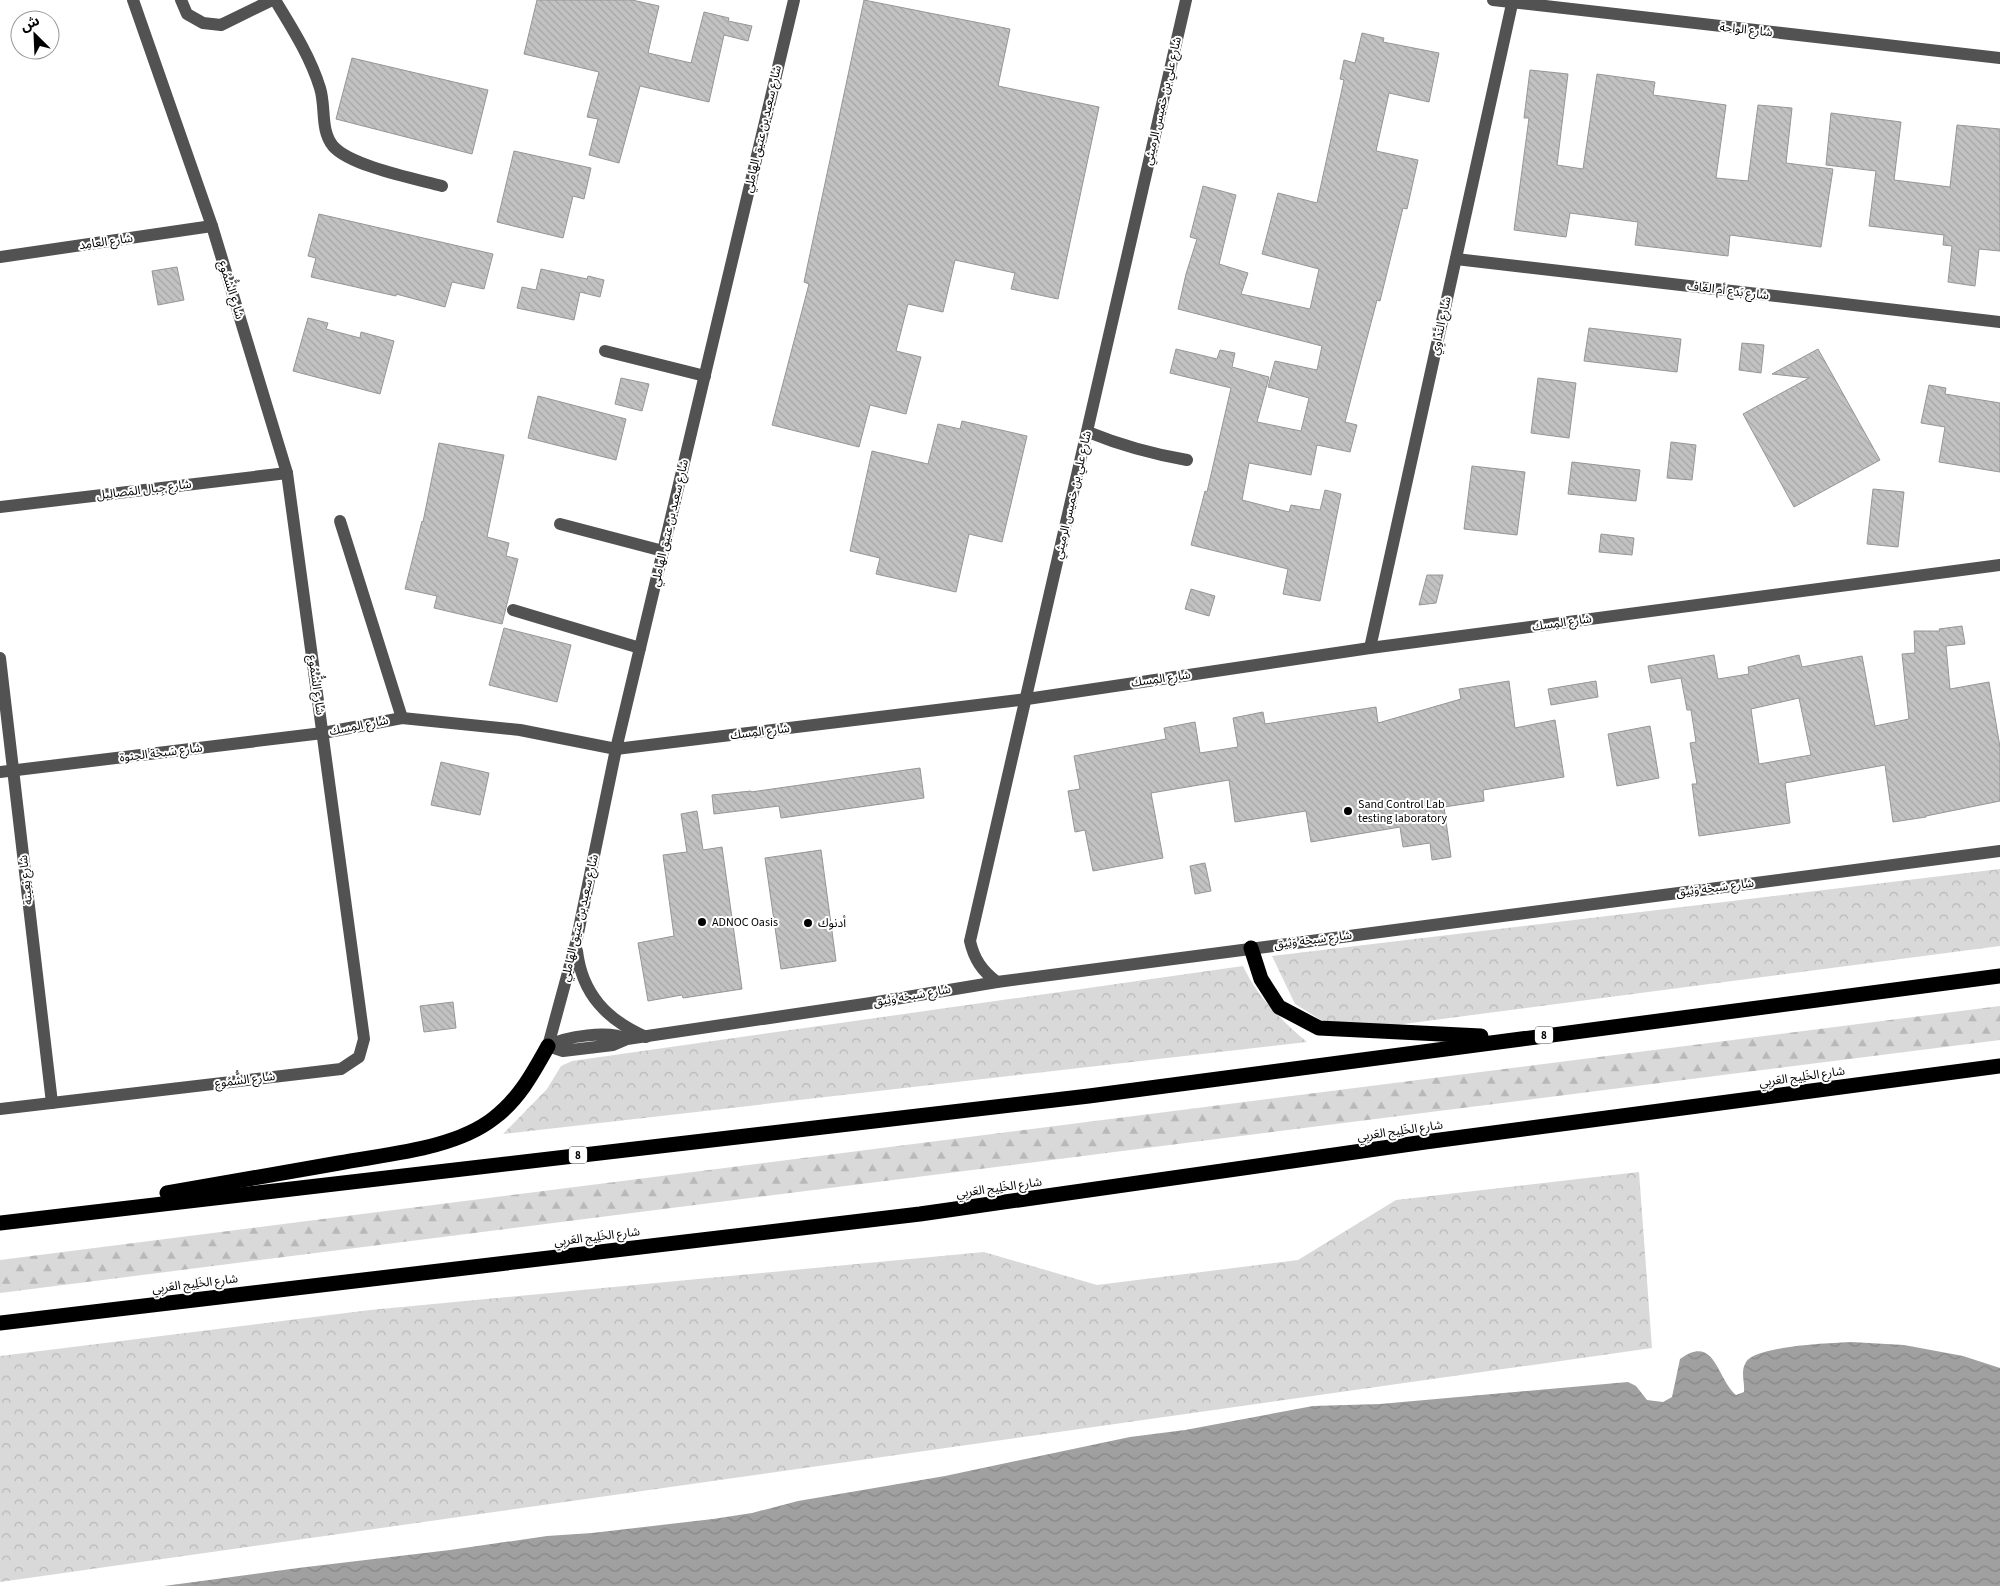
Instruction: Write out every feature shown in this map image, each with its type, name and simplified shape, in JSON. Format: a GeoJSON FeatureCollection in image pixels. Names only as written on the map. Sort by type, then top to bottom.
{"type":"FeatureCollection","features":[{"type":"Feature","properties":{"kind":"highway"},"geometry":{"type":"LineString","coordinates":[[1251,948],[1260,979],[1279,1007],[1319,1028],[1523,1038]]}},
{"type":"Feature","properties":{"kind":"highway","name":"8"},"geometry":{"type":"LineString","coordinates":[[0,1224],[68,1214],[1089,1096],[2000,976]]}},
{"type":"Feature","properties":{"kind":"highway"},"geometry":{"type":"LineString","coordinates":[[68,1214],[166,1194],[387,1154],[432,1145],[466,1135],[492,1120],[510,1105],[520,1093],[548,1046]]}},
{"type":"Feature","properties":{"kind":"highway","name":"شارع الخَلِيج العَربِي"},"geometry":{"type":"LineString","coordinates":[[0,1322],[920,1214],[1426,1142],[2000,1066]]}},
{"type":"Feature","properties":{"kind":"street","name":"شارع الشُّمُوع"},"geometry":{"type":"LineString","coordinates":[[0,1109],[341,1069],[359,1057],[364,1039],[287,473],[212,226],[133,0]]}},
{"type":"Feature","properties":{"kind":"street"},"geometry":{"type":"LineString","coordinates":[[182,0],[187,14],[203,23],[221,25],[273,0],[303,45],[320,89],[326,133],[334,146],[351,160],[442,186]]}},
{"type":"Feature","properties":{"kind":"street","name":"شارع سعيد بن عتيق الهاملي"},"geometry":{"type":"LineString","coordinates":[[548,1046],[576,943],[616,749],[794,0]]}},
{"type":"Feature","properties":{"kind":"street","name":"شارع علي بن خميس الرميثي"},"geometry":{"type":"LineString","coordinates":[[997,982],[981,967],[972,950],[970,941],[1186,0]]}},
{"type":"Feature","properties":{"kind":"street","name":"شارع الواحة"},"geometry":{"type":"LineString","coordinates":[[1493,0],[1512,4],[2000,58]]}},
{"type":"Feature","properties":{"kind":"street","name":"شارع النَّداوِي"},"geometry":{"type":"LineString","coordinates":[[1370,648],[1512,4]]}},
{"type":"Feature","properties":{"kind":"street","name":"شارع العامِد"},"geometry":{"type":"LineString","coordinates":[[0,257],[212,226]]}},
{"type":"Feature","properties":{"kind":"street","name":"شارع بَدع أم الغاف"},"geometry":{"type":"LineString","coordinates":[[1456,259],[2000,322]]}},
{"type":"Feature","properties":{"kind":"street"},"geometry":{"type":"LineString","coordinates":[[605,351],[704,376]]}},
{"type":"Feature","properties":{"kind":"street"},"geometry":{"type":"LineString","coordinates":[[1088,432],[1158,455],[1187,460]]}},
{"type":"Feature","properties":{"kind":"street","name":"شارع جِبال المَصالِيل"},"geometry":{"type":"LineString","coordinates":[[0,507],[287,473]]}},
{"type":"Feature","properties":{"kind":"street"},"geometry":{"type":"LineString","coordinates":[[340,521],[402,718]]}},
{"type":"Feature","properties":{"kind":"street"},"geometry":{"type":"LineString","coordinates":[[560,524],[663,551]]}},
{"type":"Feature","properties":{"kind":"street","name":"شارع المِسك"},"geometry":{"type":"LineString","coordinates":[[323,733],[402,718],[520,730],[616,749],[1027,699],[1370,648],[2000,565]]}},
{"type":"Feature","properties":{"kind":"street"},"geometry":{"type":"LineString","coordinates":[[513,610],[640,648]]}},
{"type":"Feature","properties":{"kind":"street","name":"شارع نِعِيتة"},"geometry":{"type":"LineString","coordinates":[[0,658],[52,1103]]}},
{"type":"Feature","properties":{"kind":"street","name":"شارع سَبخة الحِنوة"},"geometry":{"type":"LineString","coordinates":[[0,772],[323,733]]}},
{"type":"Feature","properties":{"kind":"street","name":"شارع سَبخة وَثِيق"},"geometry":{"type":"LineString","coordinates":[[548,1046],[564,1039],[614,1034],[627,1039],[646,1037],[997,982],[2000,851]]}},
{"type":"Feature","properties":{"kind":"street"},"geometry":{"type":"LineString","coordinates":[[576,943],[579,964],[585,983],[596,1001],[610,1016],[627,1028],[646,1037]]}},
{"type":"Feature","properties":{"kind":"green space"},"geometry":{"type":"Polygon","coordinates":[[[2000,869],[2000,946],[1373,1028],[1321,1020],[1295,1004],[1272,956],[2000,869]]]}},
{"type":"Feature","properties":{"kind":"green space"},"geometry":{"type":"Polygon","coordinates":[[[1243,966],[1249,978],[1271,1008],[1307,1042],[503,1134],[547,1089],[561,1066],[572,1061],[1243,966]]]}},
{"type":"Feature","properties":{"kind":"green space"},"geometry":{"type":"Polygon","coordinates":[[[2000,1006],[2000,1040],[0,1293],[0,1260],[2000,1006]]]}},
{"type":"Feature","properties":{"kind":"green space"},"geometry":{"type":"Polygon","coordinates":[[[1639,1172],[1652,1348],[0,1582],[0,1356],[370,1310],[984,1252],[1097,1285],[1298,1260],[1396,1200],[1639,1172]]]}},
{"type":"Feature","properties":{"kind":"water"},"geometry":{"type":"Polygon","coordinates":[[[1851,1342],[1904,1345],[1963,1356],[2000,1368],[2000,1586],[164,1586],[547,1536],[592,1533],[752,1513],[798,1501],[945,1476],[1130,1437],[1185,1430],[1313,1406],[1380,1404],[1628,1382],[1636,1386],[1647,1400],[1663,1402],[1672,1397],[1680,1359],[1692,1352],[1701,1351],[1708,1355],[1736,1395],[1744,1392],[1743,1370],[1746,1362],[1752,1357],[1763,1352],[1794,1346],[1851,1342]]]}},
{"type":"Feature","properties":{"kind":"building"},"geometry":{"type":"Polygon","coordinates":[[[537,0],[632,0],[659,6],[648,53],[691,63],[704,12],[729,18],[728,21],[752,26],[748,41],[724,35],[709,102],[640,86],[619,163],[589,155],[598,119],[587,117],[599,72],[524,54],[537,0]]]}},
{"type":"Feature","properties":{"kind":"building"},"geometry":{"type":"Polygon","coordinates":[[[864,0],[1010,29],[998,86],[1099,107],[1058,299],[1011,289],[1015,273],[955,260],[943,312],[908,304],[896,351],[921,357],[906,414],[870,405],[859,447],[772,425],[809,284],[804,282],[864,0]]]}},
{"type":"Feature","properties":{"kind":"building"},"geometry":{"type":"Polygon","coordinates":[[[1362,33],[1384,38],[1383,42],[1439,53],[1429,102],[1389,93],[1376,151],[1418,160],[1407,209],[1403,208],[1380,301],[1377,300],[1345,422],[1357,425],[1350,452],[1317,445],[1311,475],[1249,463],[1242,500],[1289,512],[1291,505],[1320,510],[1325,490],[1341,494],[1320,601],[1283,594],[1288,569],[1191,545],[1205,491],[1207,492],[1231,388],[1170,373],[1176,349],[1217,359],[1220,350],[1235,353],[1232,367],[1269,377],[1257,422],[1301,431],[1309,398],[1268,387],[1275,361],[1317,370],[1322,346],[1178,309],[1197,239],[1190,237],[1203,186],[1236,195],[1219,264],[1248,273],[1241,294],[1310,309],[1319,269],[1262,254],[1278,193],[1317,203],[1344,80],[1340,79],[1344,60],[1355,63],[1362,33]]]}},
{"type":"Feature","properties":{"kind":"building"},"geometry":{"type":"Polygon","coordinates":[[[352,58],[488,90],[472,154],[336,119],[352,58]]]}},
{"type":"Feature","properties":{"kind":"building"},"geometry":{"type":"Polygon","coordinates":[[[1530,70],[1568,74],[1557,165],[1583,169],[1597,74],[1655,82],[1653,95],[1726,105],[1716,178],[1748,181],[1758,105],[1792,108],[1786,163],[1833,169],[1821,247],[1730,235],[1728,256],[1635,245],[1638,222],[1570,213],[1566,237],[1514,230],[1529,118],[1524,118],[1530,70]]]}},
{"type":"Feature","properties":{"kind":"building"},"geometry":{"type":"Polygon","coordinates":[[[1831,113],[1901,122],[1894,180],[1950,187],[1957,125],[2000,129],[2000,251],[1979,249],[1975,286],[1948,282],[1952,246],[1943,245],[1944,235],[1869,226],[1876,171],[1826,165],[1831,113]]]}},
{"type":"Feature","properties":{"kind":"building"},"geometry":{"type":"Polygon","coordinates":[[[514,151],[591,168],[584,199],[573,196],[563,238],[497,222],[514,151]]]}},
{"type":"Feature","properties":{"kind":"building"},"geometry":{"type":"Polygon","coordinates":[[[319,214],[493,254],[484,289],[452,282],[445,307],[396,294],[396,296],[311,277],[316,258],[308,256],[319,214]]]}},
{"type":"Feature","properties":{"kind":"building"},"geometry":{"type":"Polygon","coordinates":[[[177,267],[184,300],[158,305],[152,271],[177,267]]]}},
{"type":"Feature","properties":{"kind":"building"},"geometry":{"type":"Polygon","coordinates":[[[541,269],[587,279],[588,276],[604,280],[600,297],[580,292],[574,320],[517,308],[522,287],[536,290],[541,269]]]}},
{"type":"Feature","properties":{"kind":"building"},"geometry":{"type":"Polygon","coordinates":[[[308,318],[328,323],[326,329],[360,338],[361,332],[394,341],[380,394],[293,371],[308,318]]]}},
{"type":"Feature","properties":{"kind":"building"},"geometry":{"type":"Polygon","coordinates":[[[1589,328],[1681,339],[1677,372],[1584,361],[1589,328]]]}},
{"type":"Feature","properties":{"kind":"building"},"geometry":{"type":"Polygon","coordinates":[[[1742,343],[1764,345],[1761,373],[1739,370],[1742,343]]]}},
{"type":"Feature","properties":{"kind":"building"},"geometry":{"type":"Polygon","coordinates":[[[1818,349],[1880,460],[1794,507],[1743,414],[1809,378],[1772,374],[1818,349]]]}},
{"type":"Feature","properties":{"kind":"building"},"geometry":{"type":"Polygon","coordinates":[[[621,378],[649,384],[642,411],[615,404],[621,378]]]}},
{"type":"Feature","properties":{"kind":"building"},"geometry":{"type":"Polygon","coordinates":[[[1538,378],[1576,383],[1569,438],[1531,433],[1538,378]]]}},
{"type":"Feature","properties":{"kind":"building"},"geometry":{"type":"Polygon","coordinates":[[[1929,385],[1946,388],[1945,394],[2000,403],[2000,472],[1939,462],[1945,427],[1921,423],[1929,385]]]}},
{"type":"Feature","properties":{"kind":"building"},"geometry":{"type":"Polygon","coordinates":[[[538,396],[626,419],[616,460],[528,438],[538,396]]]}},
{"type":"Feature","properties":{"kind":"building"},"geometry":{"type":"Polygon","coordinates":[[[962,421],[1027,436],[1002,542],[969,534],[956,592],[876,574],[880,558],[850,551],[872,451],[928,464],[938,424],[960,429],[962,421]]]}},
{"type":"Feature","properties":{"kind":"building"},"geometry":{"type":"Polygon","coordinates":[[[1671,442],[1696,445],[1692,480],[1667,478],[1671,442]]]}},
{"type":"Feature","properties":{"kind":"building"},"geometry":{"type":"Polygon","coordinates":[[[439,443],[504,455],[487,537],[509,543],[506,556],[518,559],[502,624],[434,608],[437,596],[405,589],[423,522],[439,443]]]}},
{"type":"Feature","properties":{"kind":"building"},"geometry":{"type":"Polygon","coordinates":[[[1572,462],[1640,470],[1636,501],[1568,494],[1572,462]]]}},
{"type":"Feature","properties":{"kind":"building"},"geometry":{"type":"Polygon","coordinates":[[[1472,466],[1525,472],[1517,535],[1464,529],[1472,466]]]}},
{"type":"Feature","properties":{"kind":"building"},"geometry":{"type":"Polygon","coordinates":[[[1873,489],[1904,492],[1898,547],[1867,544],[1873,489]]]}},
{"type":"Feature","properties":{"kind":"building"},"geometry":{"type":"Polygon","coordinates":[[[1601,534],[1634,538],[1632,555],[1599,552],[1601,534]]]}},
{"type":"Feature","properties":{"kind":"building"},"geometry":{"type":"Polygon","coordinates":[[[1427,575],[1443,575],[1436,603],[1419,605],[1427,575]]]}},
{"type":"Feature","properties":{"kind":"building"},"geometry":{"type":"Polygon","coordinates":[[[1191,589],[1215,596],[1209,616],[1185,609],[1191,589]]]}},
{"type":"Feature","properties":{"kind":"building"},"geometry":{"type":"Polygon","coordinates":[[[1962,626],[1965,644],[1946,646],[1950,689],[1989,682],[2000,747],[2000,801],[1893,822],[1885,765],[1785,783],[1790,823],[1699,836],[1692,784],[1697,784],[1690,743],[1696,742],[1691,710],[1687,710],[1681,678],[1651,683],[1648,666],[1714,655],[1718,679],[1749,674],[1748,667],[1799,655],[1802,667],[1862,656],[1875,726],[1909,719],[1902,654],[1915,653],[1914,631],[1940,631],[1939,629],[1962,626]],[[1799,698],[1751,709],[1759,764],[1811,755],[1799,698]]]}},
{"type":"Feature","properties":{"kind":"building"},"geometry":{"type":"Polygon","coordinates":[[[504,628],[571,645],[557,702],[489,685],[504,628]]]}},
{"type":"Feature","properties":{"kind":"building"},"geometry":{"type":"Polygon","coordinates":[[[1509,681],[1515,728],[1555,720],[1564,777],[1483,790],[1484,801],[1444,807],[1451,857],[1432,860],[1430,843],[1403,847],[1400,827],[1311,842],[1306,811],[1235,822],[1229,780],[1151,793],[1163,858],[1093,871],[1085,830],[1075,832],[1068,791],[1080,789],[1074,756],[1166,739],[1164,728],[1195,722],[1200,753],[1238,747],[1233,718],[1263,712],[1265,724],[1376,707],[1378,723],[1461,699],[1459,689],[1509,681]]]}},
{"type":"Feature","properties":{"kind":"building"},"geometry":{"type":"Polygon","coordinates":[[[1596,681],[1598,697],[1551,705],[1548,689],[1596,681]]]}},
{"type":"Feature","properties":{"kind":"building"},"geometry":{"type":"Polygon","coordinates":[[[1650,726],[1659,778],[1617,786],[1608,734],[1650,726]]]}},
{"type":"Feature","properties":{"kind":"building"},"geometry":{"type":"Polygon","coordinates":[[[441,762],[489,773],[480,815],[431,805],[441,762]]]}},
{"type":"Feature","properties":{"kind":"building"},"geometry":{"type":"Polygon","coordinates":[[[920,768],[924,798],[781,818],[779,806],[714,814],[712,795],[751,792],[920,768]]]}},
{"type":"Feature","properties":{"kind":"building","name":"ADNOC Oasis"},"geometry":{"type":"Polygon","coordinates":[[[697,811],[703,850],[722,847],[742,989],[683,998],[682,995],[648,1001],[638,943],[674,936],[663,855],[687,852],[681,814],[697,811]]]}},
{"type":"Feature","properties":{"kind":"building"},"geometry":{"type":"Polygon","coordinates":[[[821,850],[836,961],[781,969],[765,858],[821,850]]]}},
{"type":"Feature","properties":{"kind":"building"},"geometry":{"type":"Polygon","coordinates":[[[1205,863],[1211,891],[1195,894],[1190,866],[1205,863]]]}},
{"type":"Feature","properties":{"kind":"building"},"geometry":{"type":"Polygon","coordinates":[[[453,1002],[456,1028],[424,1032],[420,1006],[453,1002]]]}},
{"type":"Feature","properties":{"kind":"place","name":"Sand Control Lab testing laboratory"},"geometry":{"type":"Point","coordinates":[1348,811]}},
{"type":"Feature","properties":{"kind":"place","name":"ADNOC Oasis"},"geometry":{"type":"Point","coordinates":[702,922]}},
{"type":"Feature","properties":{"kind":"place","name":"أدنوك"},"geometry":{"type":"Point","coordinates":[808,923]}}]}
